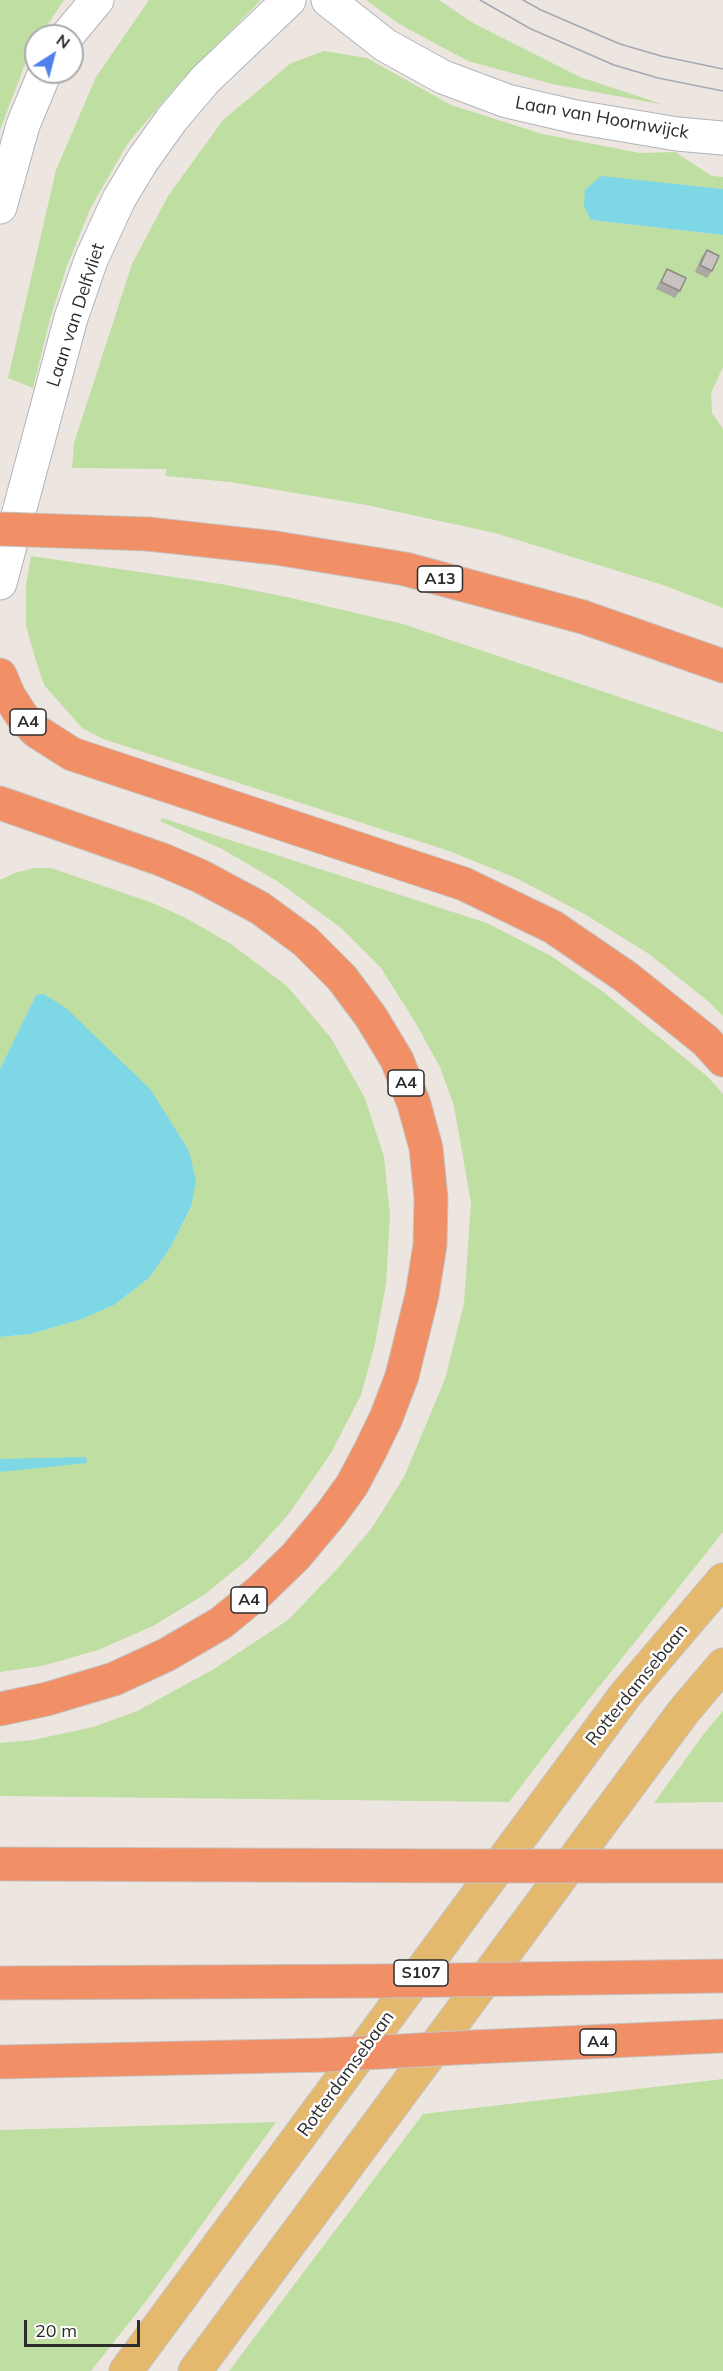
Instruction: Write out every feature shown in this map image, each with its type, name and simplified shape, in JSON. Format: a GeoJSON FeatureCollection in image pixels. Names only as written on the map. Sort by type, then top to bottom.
{"type":"FeatureCollection","features":[{"type":"Feature","properties":{"kind":"highway","name":"A13"},"geometry":{"type":"LineString","coordinates":[[0,529],[148,534],[276,548],[405,569],[583,617],[723,666]]}},
{"type":"Feature","properties":{"kind":"highway","name":"A4"},"geometry":{"type":"LineString","coordinates":[[0,675],[9,696],[22,716],[36,731],[72,754],[464,884],[553,927],[627,977],[706,1041],[723,1060]]}},
{"type":"Feature","properties":{"kind":"highway","name":"A4"},"geometry":{"type":"LineString","coordinates":[[0,803],[163,860],[200,876],[260,908],[305,942],[342,978],[371,1017],[397,1060],[414,1104],[426,1148],[431,1198],[430,1245],[422,1295],[402,1376],[386,1418],[352,1485],[296,1556],[260,1591],[221,1623],[166,1655],[114,1679],[47,1700],[0,1709]]}},
{"type":"Feature","properties":{"kind":"highway"},"geometry":{"type":"LineString","coordinates":[[0,1864],[723,1866]]}},
{"type":"Feature","properties":{"kind":"highway"},"geometry":{"type":"LineString","coordinates":[[0,1983],[723,1976]]}},
{"type":"Feature","properties":{"kind":"highway","name":"A4"},"geometry":{"type":"LineString","coordinates":[[0,2062],[327,2055],[723,2036]]}},
{"type":"Feature","properties":{"kind":"main road"},"geometry":{"type":"LineString","coordinates":[[77,24],[97,0]]}},
{"type":"Feature","properties":{"kind":"main road","name":"Laan van Delfvliet"},"geometry":{"type":"LineString","coordinates":[[0,583],[71,318],[91,260],[119,199],[142,161],[172,119],[205,80],[289,0]]}},
{"type":"Feature","properties":{"kind":"main road","name":"Laan van Hoornwijck"},"geometry":{"type":"LineString","coordinates":[[328,0],[385,45],[443,77],[507,101],[576,117],[677,134],[723,138]]}},
{"type":"Feature","properties":{"kind":"main road"},"geometry":{"type":"LineString","coordinates":[[0,207],[23,125],[40,84]]}},
{"type":"Feature","properties":{"kind":"main road","name":"Rotterdamsebaan"},"geometry":{"type":"LineString","coordinates":[[126,2371],[626,1694],[723,1580]]}},
{"type":"Feature","properties":{"kind":"main road","name":"S107"},"geometry":{"type":"LineString","coordinates":[[195,2371],[684,1711],[723,1665]]}},
{"type":"Feature","properties":{"kind":"green space"},"geometry":{"type":"Polygon","coordinates":[[[0,0],[64,0],[48,24],[24,24],[24,67],[0,130],[0,0]]]}},
{"type":"Feature","properties":{"kind":"green space"},"geometry":{"type":"Polygon","coordinates":[[[149,0],[261,0],[180,82],[128,143],[91,207],[67,266],[50,319],[33,388],[8,378],[56,170],[96,77],[149,0]]]}},
{"type":"Feature","properties":{"kind":"green space"},"geometry":{"type":"Polygon","coordinates":[[[366,0],[439,0],[473,23],[580,77],[665,105],[552,84],[468,61],[399,24],[366,0]]]}},
{"type":"Feature","properties":{"kind":"green space"},"geometry":{"type":"Polygon","coordinates":[[[324,51],[367,58],[451,105],[542,134],[640,153],[675,152],[712,176],[723,177],[723,189],[601,177],[591,220],[723,235],[723,367],[711,393],[712,413],[723,429],[723,608],[663,585],[495,533],[366,505],[230,482],[165,476],[167,469],[72,468],[74,443],[132,264],[168,196],[223,120],[291,63],[324,51]]]}},
{"type":"Feature","properties":{"kind":"green space"},"geometry":{"type":"Polygon","coordinates":[[[31,556],[221,584],[403,624],[723,732],[723,1016],[649,954],[586,915],[516,878],[449,851],[103,739],[82,728],[44,685],[35,658],[26,626],[26,585],[31,556]]]}},
{"type":"Feature","properties":{"kind":"green space"},"geometry":{"type":"Polygon","coordinates":[[[162,818],[487,923],[551,956],[602,991],[707,1076],[723,1094],[723,1532],[509,1802],[0,1796],[0,1743],[33,1740],[93,1727],[137,1711],[214,1669],[288,1620],[338,1568],[371,1529],[404,1477],[445,1379],[464,1303],[471,1203],[454,1106],[440,1067],[415,1022],[381,968],[341,928],[277,881],[222,849],[160,821],[162,818]]]}},
{"type":"Feature","properties":{"kind":"green space"},"geometry":{"type":"Polygon","coordinates":[[[34,868],[51,868],[150,902],[184,917],[231,944],[287,986],[331,1038],[365,1098],[384,1157],[390,1215],[386,1284],[375,1344],[361,1395],[331,1453],[288,1515],[248,1559],[204,1595],[153,1626],[98,1650],[42,1666],[0,1672],[0,1337],[31,1334],[82,1319],[114,1305],[149,1278],[170,1248],[191,1208],[36,995],[0,1069],[0,880],[34,868]]]}},
{"type":"Feature","properties":{"kind":"green space"},"geometry":{"type":"Polygon","coordinates":[[[723,1711],[723,1802],[654,1803],[703,1735],[723,1711]]]}},
{"type":"Feature","properties":{"kind":"green space"},"geometry":{"type":"Polygon","coordinates":[[[723,2079],[723,2371],[229,2371],[423,2114],[723,2079]]]}},
{"type":"Feature","properties":{"kind":"green space"},"geometry":{"type":"Polygon","coordinates":[[[276,2122],[150,2296],[91,2371],[0,2371],[0,2130],[276,2122]]]}},
{"type":"Feature","properties":{"kind":"water"},"geometry":{"type":"Polygon","coordinates":[[[601,176],[723,189],[723,235],[591,220],[584,206],[585,190],[601,176]]]}},
{"type":"Feature","properties":{"kind":"water"},"geometry":{"type":"Polygon","coordinates":[[[44,994],[67,1009],[151,1090],[189,1151],[196,1181],[191,1207],[170,1248],[149,1278],[114,1305],[82,1319],[31,1334],[0,1337],[0,1069],[36,995],[44,994]]]}},
{"type":"Feature","properties":{"kind":"water"},"geometry":{"type":"Polygon","coordinates":[[[86,1457],[87,1463],[0,1472],[0,1459],[86,1457]]]}},
{"type":"Feature","properties":{"kind":"building"},"geometry":{"type":"Polygon","coordinates":[[[707,250],[719,256],[712,271],[700,265],[707,250]]]}},
{"type":"Feature","properties":{"kind":"building"},"geometry":{"type":"Polygon","coordinates":[[[667,269],[686,278],[680,291],[661,282],[667,269]]]}},
{"type":"Feature","properties":{"kind":"tram line"},"geometry":{"type":"LineString","coordinates":[[480,0],[531,29],[614,65],[658,78],[723,91]]}},
{"type":"Feature","properties":{"kind":"tram line"},"geometry":{"type":"LineString","coordinates":[[523,0],[620,44],[661,56],[723,69]]}}]}
